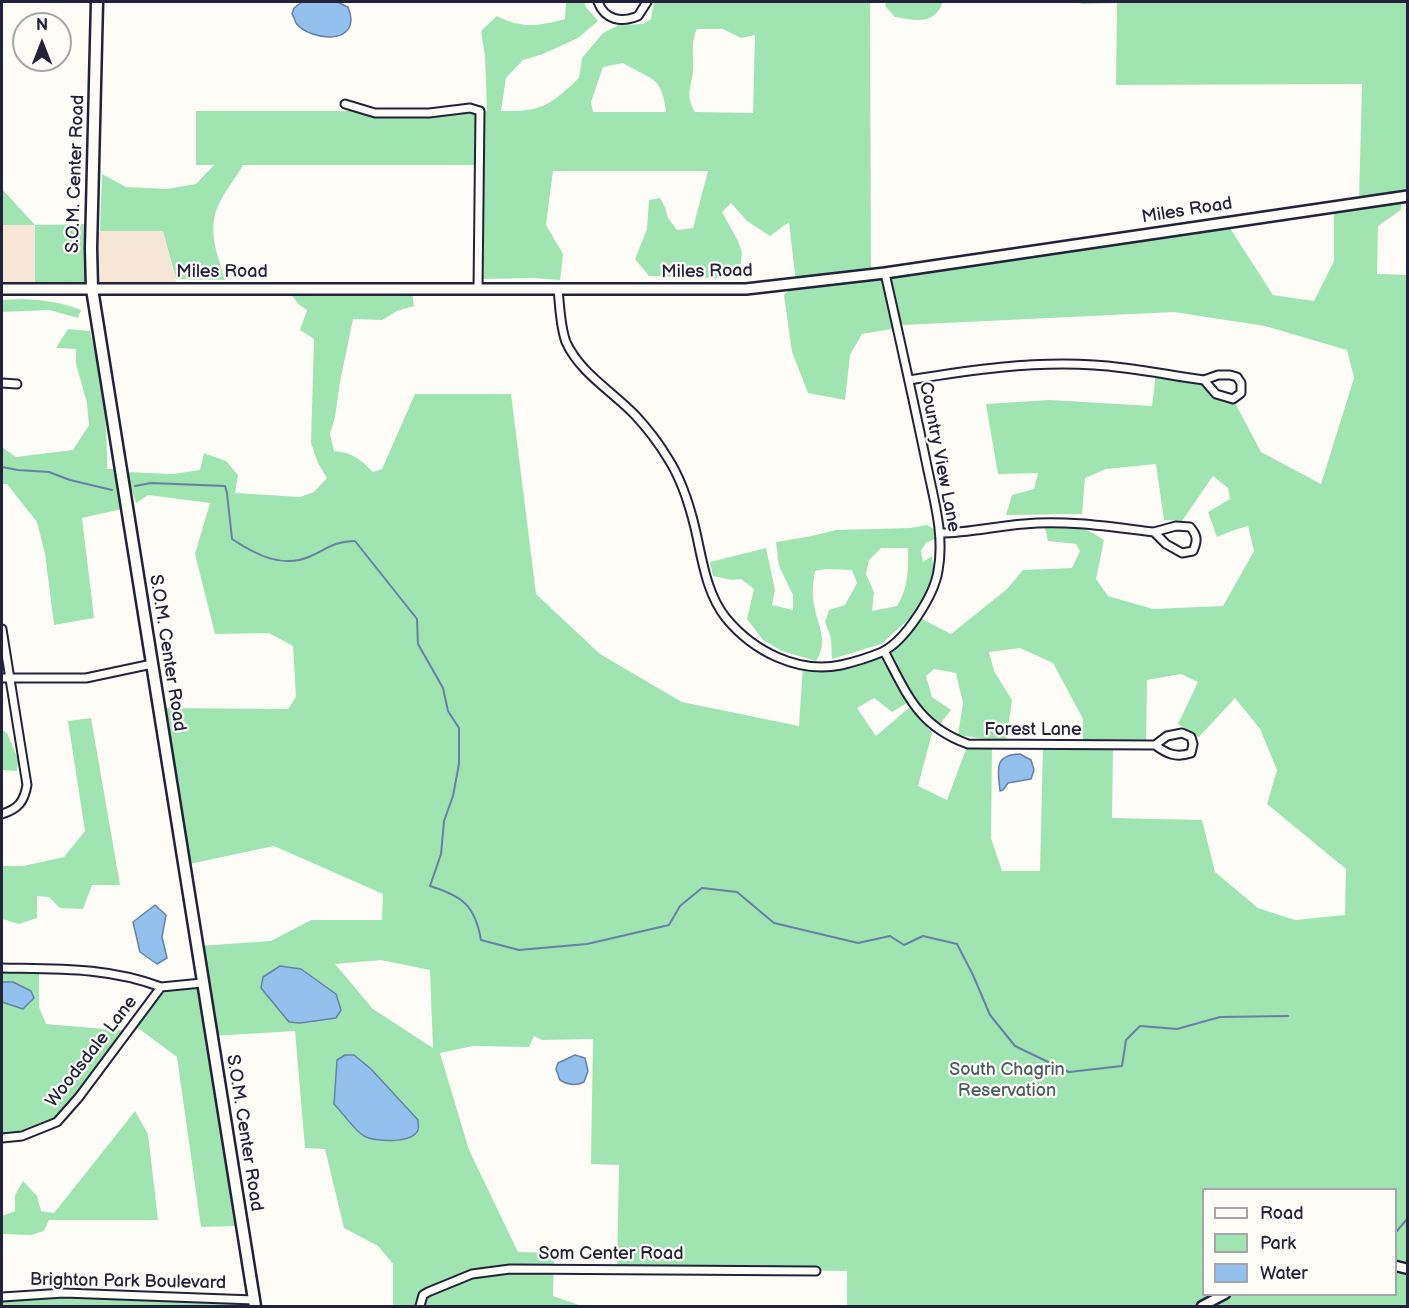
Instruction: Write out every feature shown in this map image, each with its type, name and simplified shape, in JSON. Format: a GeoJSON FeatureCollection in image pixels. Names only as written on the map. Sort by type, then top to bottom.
{"type":"FeatureCollection","features":[{"type":"Feature","properties":{"kind":"main road","name":"S.O.M. Center Road"},"geometry":{"type":"LineString","coordinates":[[97,2],[92,289],[254,1303]]}},
{"type":"Feature","properties":{"kind":"main road","name":"Miles Road"},"geometry":{"type":"LineString","coordinates":[[2,289],[746,289],[885,273],[1407,196]]}},
{"type":"Feature","properties":{"kind":"street"},"geometry":{"type":"LineString","coordinates":[[598,2],[602,10],[612,18],[621,21],[638,16],[646,2]]}},
{"type":"Feature","properties":{"kind":"street"},"geometry":{"type":"LineString","coordinates":[[345,104],[375,113],[429,113],[470,108],[480,111],[478,289]]}},
{"type":"Feature","properties":{"kind":"street","name":"Country View Lane"},"geometry":{"type":"LineString","coordinates":[[558,290],[565,339],[576,359],[634,415],[658,442],[673,468],[689,507],[711,590],[725,616],[756,646],[795,664],[817,667],[840,665],[884,651],[918,616],[932,594],[938,570],[940,533],[885,273]]}},
{"type":"Feature","properties":{"kind":"street"},"geometry":{"type":"LineString","coordinates":[[909,380],[980,368],[1052,364],[1129,368],[1204,380],[1218,375],[1230,375],[1237,377],[1241,393],[1233,399],[1224,398],[1216,394],[1204,380]]}},
{"type":"Feature","properties":{"kind":"street"},"geometry":{"type":"LineString","coordinates":[[2,383],[17,384]]}},
{"type":"Feature","properties":{"kind":"street"},"geometry":{"type":"LineString","coordinates":[[940,533],[1024,524],[1103,525],[1154,532],[1176,526],[1190,526],[1196,534],[1197,542],[1193,550],[1182,554],[1154,532]]}},
{"type":"Feature","properties":{"kind":"street"},"geometry":{"type":"LineString","coordinates":[[2,629],[5,678],[27,785],[24,800],[16,809],[2,814]]}},
{"type":"Feature","properties":{"kind":"street","name":"Forest Lane"},"geometry":{"type":"LineString","coordinates":[[884,651],[914,706],[936,729],[968,744],[1155,745],[1167,754],[1182,756],[1191,753],[1193,744],[1191,737],[1182,733],[1167,736],[1155,745]]}},
{"type":"Feature","properties":{"kind":"street"},"geometry":{"type":"LineString","coordinates":[[5,678],[86,678],[153,664]]}},
{"type":"Feature","properties":{"kind":"street"},"geometry":{"type":"LineString","coordinates":[[2,968],[88,969],[118,974],[161,987]]}},
{"type":"Feature","properties":{"kind":"street","name":"Woodsdale Lane"},"geometry":{"type":"LineString","coordinates":[[2,1138],[21,1136],[57,1122],[79,1097],[161,987],[202,983]]}},
{"type":"Feature","properties":{"kind":"street","name":"Som Center Road"},"geometry":{"type":"LineString","coordinates":[[420,1306],[423,1295],[428,1292],[472,1274],[494,1270],[621,1268],[816,1270]]}},
{"type":"Feature","properties":{"kind":"street","name":"Brighton Park Boulevard"},"geometry":{"type":"LineString","coordinates":[[2,1297],[64,1293],[254,1303]]}},
{"type":"Feature","properties":{"kind":"street"},"geometry":{"type":"LineString","coordinates":[[1202,1306],[1221,1296]]}},
{"type":"Feature","properties":{"kind":"shaded area"},"geometry":{"type":"Polygon","coordinates":[[[2,225],[35,225],[35,289],[2,289],[2,225]]]}},
{"type":"Feature","properties":{"kind":"shaded area"},"geometry":{"type":"Polygon","coordinates":[[[91,231],[163,231],[178,289],[92,289],[91,231]]]}},
{"type":"Feature","properties":{"kind":"green space","name":"South Chagrin Reservation"},"geometry":{"type":"Polygon","coordinates":[[[566,2],[584,2],[598,21],[578,38],[543,54],[523,60],[506,78],[501,111],[527,110],[553,101],[579,78],[582,58],[603,33],[619,25],[643,24],[651,19],[654,2],[870,2],[871,275],[1226,222],[1273,295],[1314,301],[1334,261],[1334,206],[1359,202],[1362,84],[1116,85],[1117,3],[1081,4],[1081,2],[1407,2],[1407,196],[1402,197],[1401,210],[1378,226],[1377,274],[1408,275],[1407,1306],[847,1306],[847,1271],[617,1268],[619,1165],[591,1164],[593,1039],[542,1040],[534,1036],[529,1047],[473,1046],[440,1053],[469,1150],[518,1252],[554,1253],[553,1296],[582,1306],[393,1306],[393,1264],[378,1246],[344,1228],[325,1149],[305,1148],[295,1031],[211,1036],[198,946],[271,941],[311,920],[382,920],[383,894],[274,846],[185,865],[160,708],[288,709],[296,697],[293,646],[269,633],[215,634],[195,554],[210,503],[148,495],[136,503],[126,472],[173,474],[200,470],[204,453],[226,461],[238,475],[235,493],[300,497],[314,492],[327,478],[318,463],[311,443],[314,339],[300,330],[307,310],[298,304],[292,295],[412,293],[414,306],[397,311],[382,320],[353,319],[330,434],[334,451],[356,457],[373,472],[382,469],[415,394],[511,394],[536,594],[600,654],[682,702],[799,726],[803,665],[840,665],[884,651],[918,617],[951,634],[1007,589],[1023,570],[1072,568],[1080,551],[1076,544],[1048,541],[1045,528],[1076,527],[1089,531],[1104,540],[1096,579],[1108,596],[1153,609],[1223,606],[1254,551],[1248,526],[1217,537],[1208,512],[1230,499],[1228,488],[1213,476],[1182,521],[1164,520],[1156,464],[1106,469],[1085,478],[1082,514],[1006,515],[1012,495],[1034,489],[1038,473],[998,474],[986,404],[1050,400],[1152,406],[1156,373],[1204,380],[1209,387],[1233,399],[1261,452],[1321,484],[1354,378],[1347,350],[1265,326],[1174,312],[903,325],[896,319],[898,328],[862,334],[850,355],[845,400],[808,393],[792,352],[784,295],[796,283],[789,222],[770,236],[747,221],[731,203],[722,212],[742,253],[739,276],[718,278],[649,276],[635,259],[647,229],[649,200],[660,198],[668,218],[677,230],[693,228],[708,171],[553,171],[546,225],[563,254],[560,280],[478,279],[479,165],[243,165],[221,201],[213,225],[217,253],[225,280],[176,279],[163,231],[100,231],[102,174],[126,187],[167,189],[196,184],[214,165],[196,165],[196,111],[487,111],[485,56],[481,31],[497,16],[523,25],[565,19],[566,2]],[[697,29],[693,45],[693,71],[689,96],[695,112],[753,113],[755,35],[741,38],[723,29],[697,29]],[[623,63],[603,67],[591,102],[593,112],[666,112],[662,91],[654,80],[623,63]],[[1020,648],[989,652],[994,671],[1012,700],[1006,742],[958,735],[963,703],[956,673],[934,669],[926,676],[932,697],[951,710],[936,729],[911,701],[892,712],[874,698],[857,708],[876,736],[911,706],[932,733],[918,786],[947,800],[968,744],[992,745],[991,838],[1002,871],[1040,871],[1043,745],[1083,745],[1083,719],[1053,663],[1020,648]],[[1181,674],[1147,680],[1146,745],[1113,745],[1112,818],[1202,820],[1215,872],[1258,908],[1295,920],[1345,915],[1346,869],[1267,804],[1277,770],[1260,729],[1235,698],[1199,737],[1178,724],[1198,682],[1181,674]],[[381,960],[335,964],[373,1009],[433,1048],[430,970],[381,960]],[[354,1055],[346,1115],[363,1136],[418,1120],[371,1069],[354,1055]]]}},
{"type":"Feature","properties":{"kind":"green space"},"geometry":{"type":"Polygon","coordinates":[[[886,2],[943,2],[935,15],[924,20],[917,20],[895,17],[885,6],[886,2]]]}},
{"type":"Feature","properties":{"kind":"green space"},"geometry":{"type":"Polygon","coordinates":[[[2,189],[35,225],[2,225],[2,189]]]}},
{"type":"Feature","properties":{"kind":"green space"},"geometry":{"type":"Polygon","coordinates":[[[91,224],[92,289],[35,289],[35,225],[91,224]]]}},
{"type":"Feature","properties":{"kind":"green space"},"geometry":{"type":"Polygon","coordinates":[[[2,300],[52,302],[81,310],[78,318],[49,310],[2,312],[2,300]]]}},
{"type":"Feature","properties":{"kind":"green space"},"geometry":{"type":"Polygon","coordinates":[[[68,329],[90,331],[103,400],[107,469],[116,469],[122,509],[82,518],[94,618],[54,625],[45,554],[37,522],[7,484],[2,484],[2,447],[16,457],[73,450],[89,425],[87,403],[76,364],[76,349],[56,348],[68,329]]]}},
{"type":"Feature","properties":{"kind":"green space"},"geometry":{"type":"Polygon","coordinates":[[[927,525],[934,529],[937,538],[926,543],[921,551],[923,562],[932,556],[934,573],[917,612],[881,644],[832,659],[831,638],[825,622],[829,610],[845,605],[857,583],[852,570],[815,571],[813,601],[822,640],[820,654],[816,661],[782,651],[763,640],[747,619],[754,589],[741,579],[732,580],[713,576],[710,562],[766,548],[775,590],[772,605],[793,610],[793,595],[779,566],[776,542],[836,530],[910,528],[927,525]],[[881,548],[869,560],[866,574],[874,592],[872,611],[897,606],[901,599],[908,571],[908,548],[881,548]]]}},
{"type":"Feature","properties":{"kind":"green space"},"geometry":{"type":"Polygon","coordinates":[[[91,718],[120,885],[92,885],[83,909],[60,908],[49,897],[37,896],[37,918],[19,924],[2,919],[2,866],[23,866],[64,857],[85,831],[68,721],[91,718]]]}},
{"type":"Feature","properties":{"kind":"green space"},"geometry":{"type":"Polygon","coordinates":[[[2,730],[7,733],[18,759],[17,771],[2,770],[2,730]]]}},
{"type":"Feature","properties":{"kind":"green space"},"geometry":{"type":"Polygon","coordinates":[[[2,968],[39,969],[39,1007],[46,1024],[129,1031],[57,1122],[40,1130],[2,1138],[2,968]]]}},
{"type":"Feature","properties":{"kind":"green space"},"geometry":{"type":"Polygon","coordinates":[[[198,983],[235,1226],[201,1227],[177,1057],[134,1025],[161,987],[198,983]]]}},
{"type":"Feature","properties":{"kind":"green space"},"geometry":{"type":"Polygon","coordinates":[[[135,1111],[148,1134],[158,1220],[49,1220],[44,1231],[31,1235],[2,1234],[2,1216],[15,1211],[15,1195],[23,1181],[37,1196],[41,1211],[54,1213],[135,1111]]]}},
{"type":"Feature","properties":{"kind":"green space"},"geometry":{"type":"Polygon","coordinates":[[[42,1293],[254,1300],[255,1306],[2,1306],[2,1297],[42,1293]]]}},
{"type":"Feature","properties":{"kind":"water"},"geometry":{"type":"Polygon","coordinates":[[[302,2],[337,2],[348,7],[351,20],[348,29],[333,37],[312,34],[303,29],[296,23],[292,14],[294,8],[302,2]]]}},
{"type":"Feature","properties":{"kind":"water"},"geometry":{"type":"Polygon","coordinates":[[[1020,754],[1031,760],[1034,770],[1031,779],[1008,783],[1000,791],[998,770],[1001,761],[1005,757],[1020,754]]]}},
{"type":"Feature","properties":{"kind":"water"},"geometry":{"type":"Polygon","coordinates":[[[155,905],[166,915],[162,937],[167,958],[157,964],[140,952],[133,922],[155,905]]]}},
{"type":"Feature","properties":{"kind":"water"},"geometry":{"type":"Polygon","coordinates":[[[280,966],[301,969],[336,994],[341,1010],[336,1018],[300,1023],[289,1022],[261,988],[263,977],[280,966]]]}},
{"type":"Feature","properties":{"kind":"water"},"geometry":{"type":"Polygon","coordinates":[[[2,982],[13,982],[31,991],[34,998],[23,1009],[2,1002],[2,982]]]}},
{"type":"Feature","properties":{"kind":"water"},"geometry":{"type":"Polygon","coordinates":[[[345,1055],[354,1055],[371,1069],[418,1120],[418,1130],[414,1135],[401,1140],[369,1138],[361,1134],[334,1104],[337,1060],[345,1055]]]}},
{"type":"Feature","properties":{"kind":"water"},"geometry":{"type":"Polygon","coordinates":[[[575,1055],[585,1058],[588,1071],[584,1082],[566,1083],[560,1080],[556,1069],[558,1063],[575,1055]]]}},
{"type":"Feature","properties":{"kind":"waterway"},"geometry":{"type":"LineString","coordinates":[[2,467],[49,472],[70,480],[112,490]]}},
{"type":"Feature","properties":{"kind":"waterway"},"geometry":{"type":"LineString","coordinates":[[135,486],[151,483],[225,486],[232,539],[260,555],[280,561],[301,560],[337,544],[355,541],[417,619],[418,644],[443,688],[448,711],[459,728],[459,764],[453,796],[444,821],[441,854],[430,886],[459,898],[471,910],[481,940],[519,950],[587,944],[669,925],[680,906],[702,888],[737,892],[774,923],[858,943],[890,936],[904,945],[923,936],[957,944],[990,1015],[1015,1046],[1069,1072],[1122,1066],[1126,1040],[1140,1026],[1177,1029],[1220,1017],[1288,1016]]}},
{"type":"Feature","properties":{"kind":"waterway"},"geometry":{"type":"LineString","coordinates":[[1397,1231],[1408,1218]]}}]}
